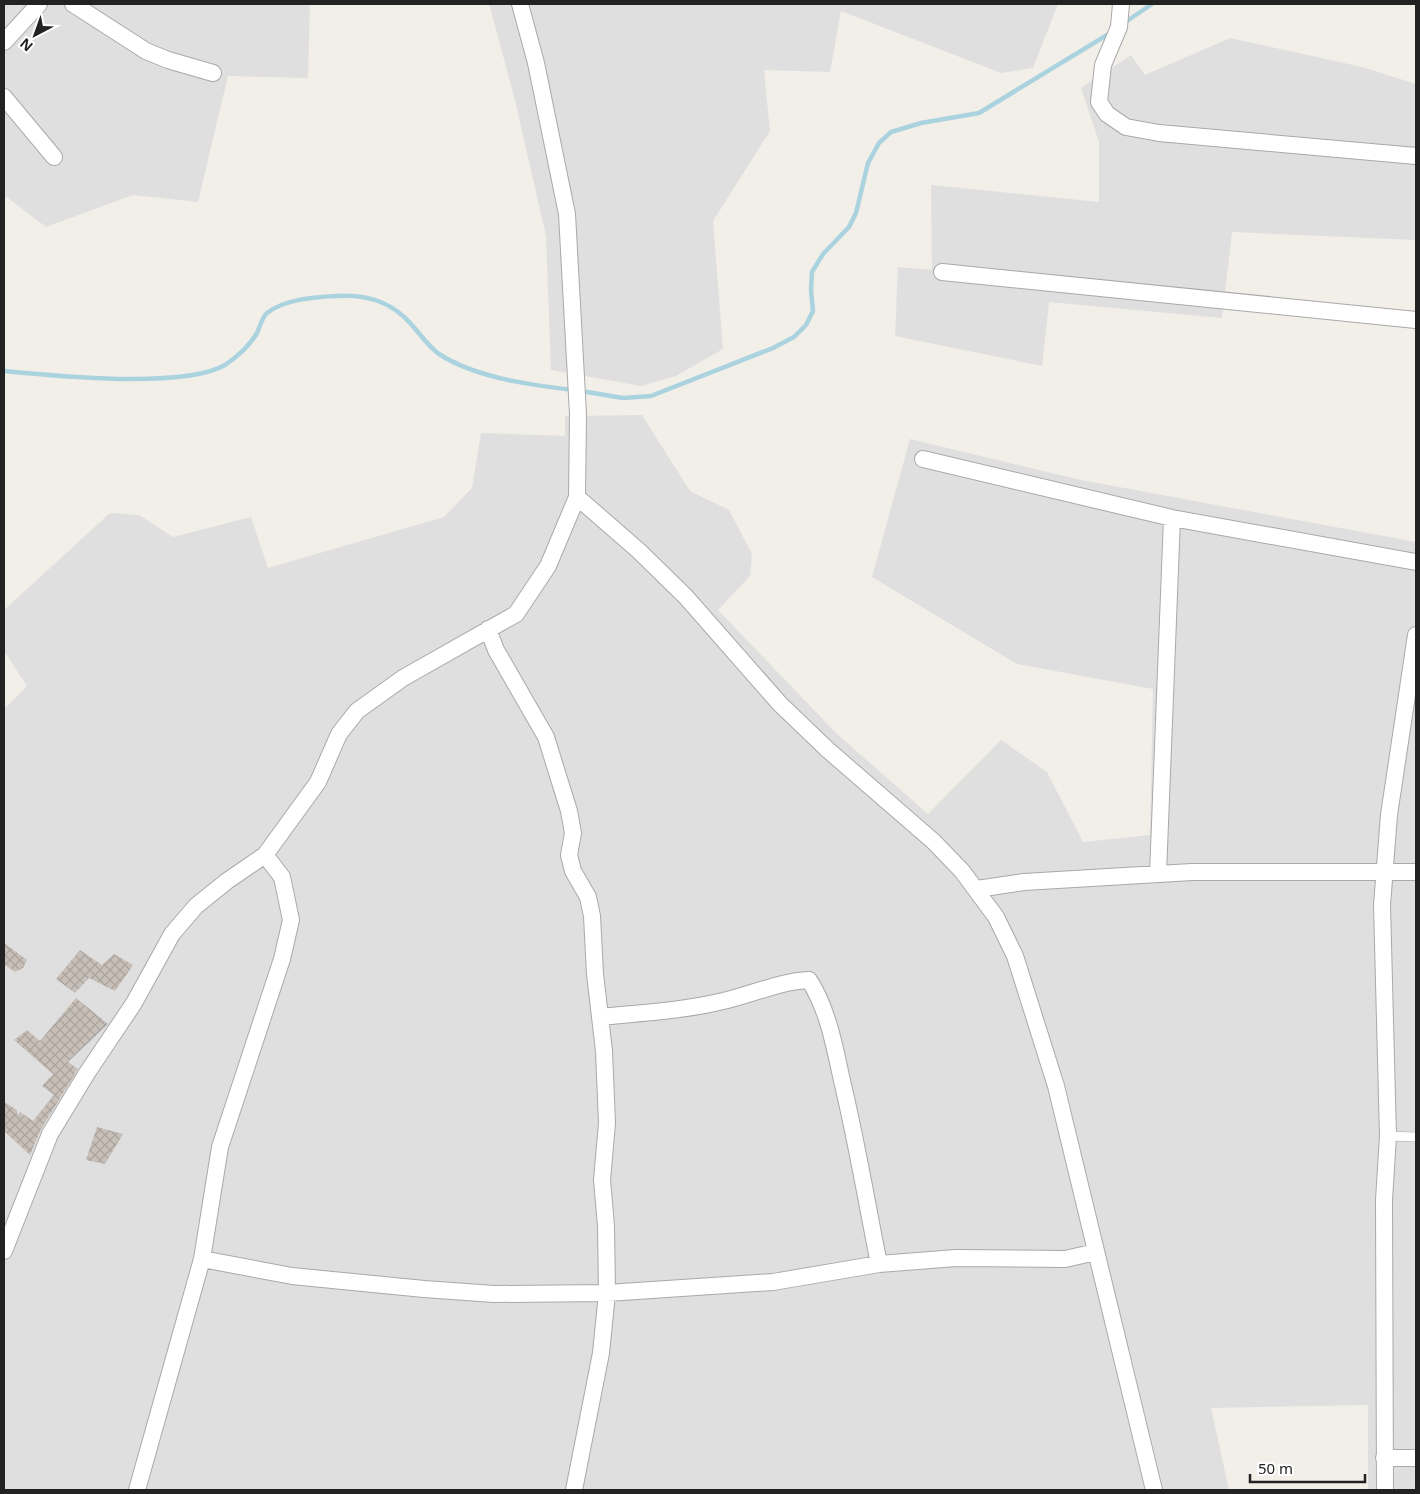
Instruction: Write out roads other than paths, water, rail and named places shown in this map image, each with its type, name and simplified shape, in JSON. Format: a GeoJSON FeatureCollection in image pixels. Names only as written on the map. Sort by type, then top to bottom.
{"type":"FeatureCollection","features":[{"type":"Feature","properties":{"kind":"street"},"geometry":{"type":"LineString","coordinates":[[4,42],[39,4]]}},
{"type":"Feature","properties":{"kind":"street"},"geometry":{"type":"LineString","coordinates":[[73,4],[146,51],[168,60],[213,73]]}},
{"type":"Feature","properties":{"kind":"street"},"geometry":{"type":"LineString","coordinates":[[4,1252],[50,1134],[87,1072],[134,1003],[172,934],[196,906],[226,881],[265,855],[318,782],[339,734],[357,712],[403,678],[516,614],[548,566],[577,497],[578,414],[567,214],[536,63],[520,4]]}},
{"type":"Feature","properties":{"kind":"street"},"geometry":{"type":"LineString","coordinates":[[1121,4],[1119,27],[1103,65],[1099,102],[1107,114],[1126,127],[1159,133],[1416,156]]}},
{"type":"Feature","properties":{"kind":"street"},"geometry":{"type":"LineString","coordinates":[[4,97],[54,157]]}},
{"type":"Feature","properties":{"kind":"street"},"geometry":{"type":"LineString","coordinates":[[942,272],[1416,320]]}},
{"type":"Feature","properties":{"kind":"street"},"geometry":{"type":"LineString","coordinates":[[923,459],[1172,518],[1416,562]]}},
{"type":"Feature","properties":{"kind":"street"},"geometry":{"type":"LineString","coordinates":[[577,497],[639,551],[686,597],[780,704],[828,750],[933,841],[977,889],[996,917],[1011,948],[1032,1003],[1056,1086],[1154,1490]]}},
{"type":"Feature","properties":{"kind":"street"},"geometry":{"type":"LineString","coordinates":[[1158,874],[1172,518]]}},
{"type":"Feature","properties":{"kind":"street"},"geometry":{"type":"LineString","coordinates":[[488,630],[496,650],[546,737],[562,781],[573,833],[569,855],[573,871],[588,897],[592,916],[607,1123],[602,1180],[606,1226],[607,1293],[601,1353],[574,1490]]}},
{"type":"Feature","properties":{"kind":"street"},"geometry":{"type":"LineString","coordinates":[[1385,1490],[1384,1210],[1388,1136],[1382,905],[1389,815],[1416,635]]}},
{"type":"Feature","properties":{"kind":"street"},"geometry":{"type":"LineString","coordinates":[[136,1490],[202,1259],[220,1147],[282,959],[291,920],[282,877],[265,855]]}},
{"type":"Feature","properties":{"kind":"street"},"geometry":{"type":"LineString","coordinates":[[977,889],[1024,882],[1158,874],[1416,872]]}},
{"type":"Feature","properties":{"kind":"street"},"geometry":{"type":"LineString","coordinates":[[600,1017],[669,1010],[720,1002],[796,981],[810,980],[819,996],[836,1055],[854,1134],[878,1264]]}},
{"type":"Feature","properties":{"kind":"street"},"geometry":{"type":"LineString","coordinates":[[202,1259],[292,1276],[494,1294],[607,1293],[773,1282],[878,1264],[956,1258],[1065,1259],[1096,1252]]}},
{"type":"Feature","properties":{"kind":"street"},"geometry":{"type":"LineString","coordinates":[[1384,1458],[1416,1458]]}},
{"type":"Feature","properties":{"kind":"lane"},"geometry":{"type":"LineString","coordinates":[[1388,1136],[1416,1137]]}},
{"type":"Feature","properties":{"kind":"waterway"},"geometry":{"type":"LineString","coordinates":[[1124,23],[1152,4]]}},
{"type":"Feature","properties":{"kind":"waterway"},"geometry":{"type":"LineString","coordinates":[[581,391],[623,398],[651,396],[773,348],[794,337],[806,325],[813,311],[812,272],[823,254],[849,227],[856,213],[868,163],[879,143],[891,132],[921,123],[979,113],[1112,32]]}},
{"type":"Feature","properties":{"kind":"waterway"},"geometry":{"type":"LineString","coordinates":[[4,371],[118,379],[180,377],[205,372],[225,365],[243,351],[257,333],[265,315],[274,308],[291,302],[319,297],[358,296],[377,301],[395,310],[411,324],[435,351],[470,369],[522,383],[574,390]]}}]}
